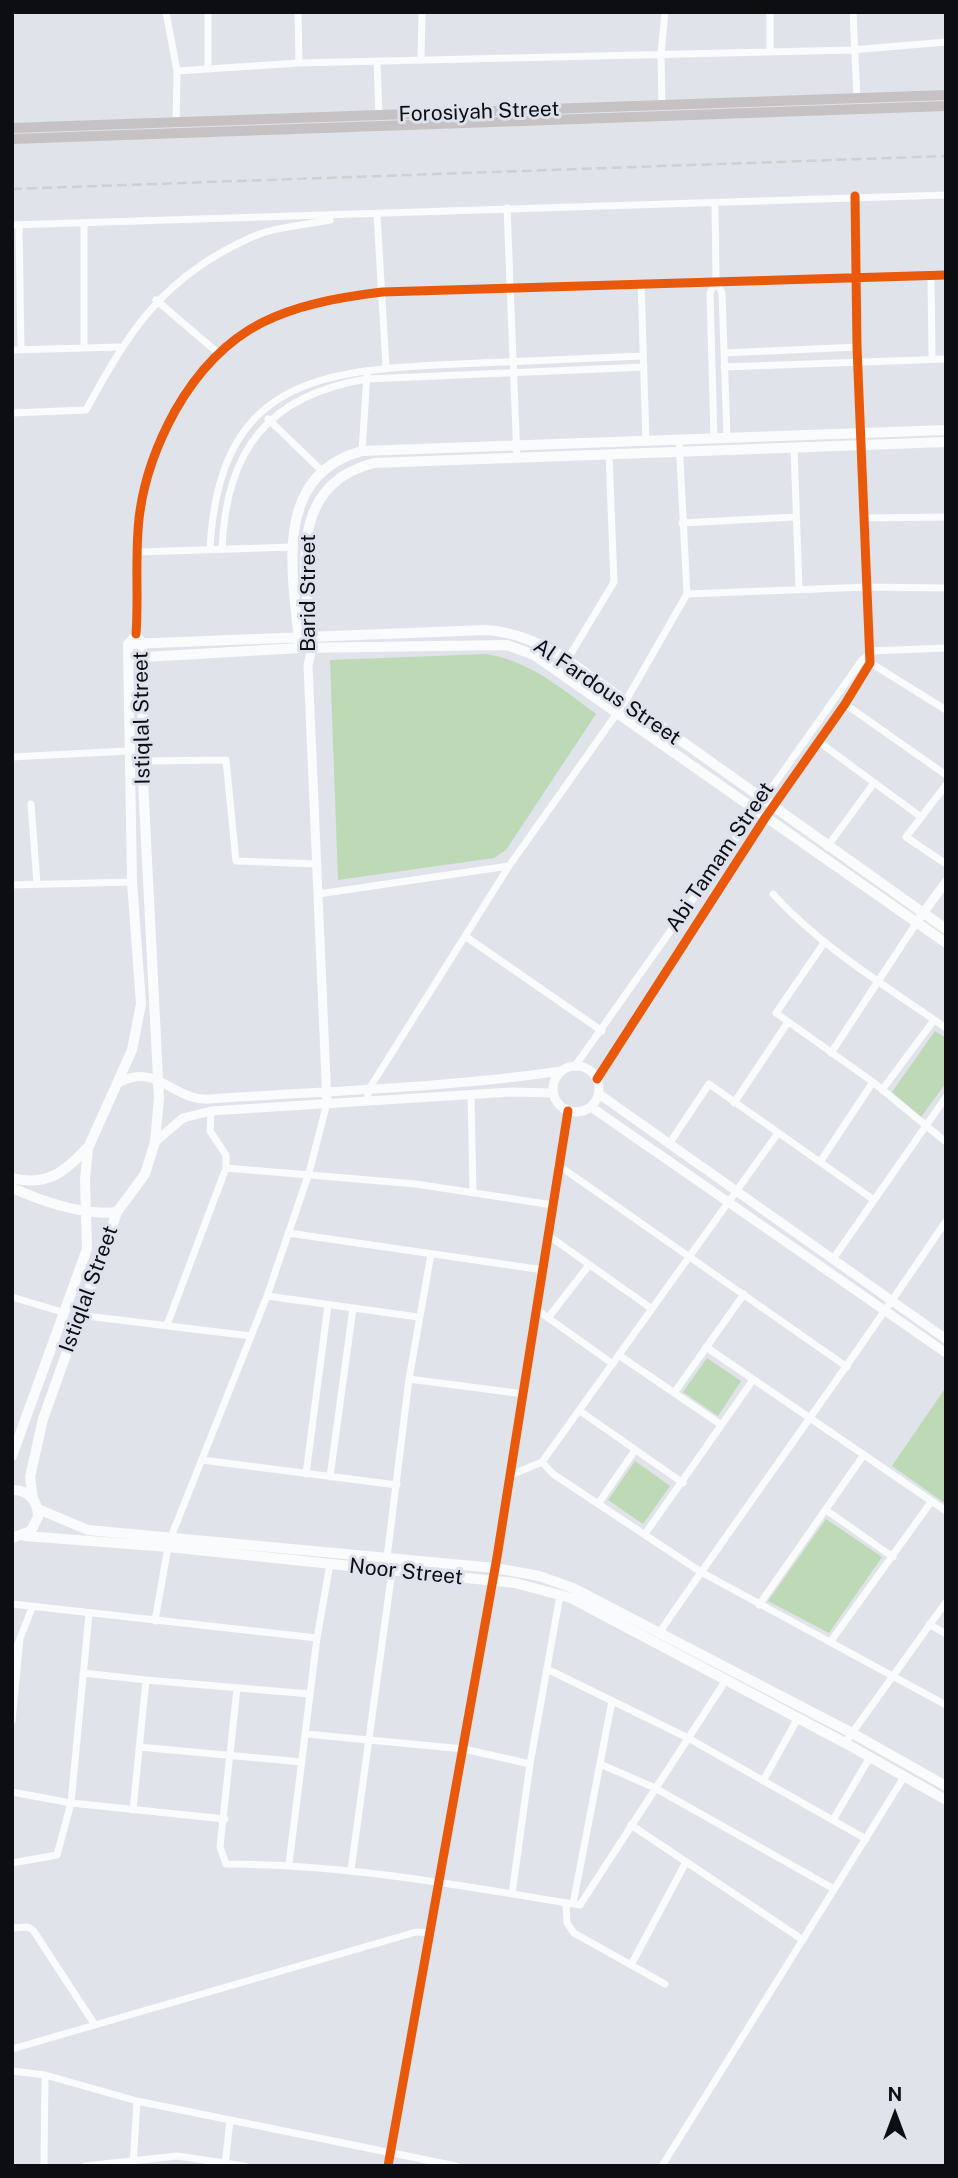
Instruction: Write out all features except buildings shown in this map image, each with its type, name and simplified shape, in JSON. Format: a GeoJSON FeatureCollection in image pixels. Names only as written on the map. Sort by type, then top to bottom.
{"type":"FeatureCollection","features":[{"type":"Feature","properties":{"kind":"main road","name":"Forosiyah Street"},"geometry":{"type":"LineString","coordinates":[[12,128],[946,95]]}},
{"type":"Feature","properties":{"kind":"main road","name":"Forosiyah Street"},"geometry":{"type":"LineString","coordinates":[[12,139],[946,106]]}},
{"type":"Feature","properties":{"kind":"main road"},"geometry":{"type":"LineString","coordinates":[[321,470],[347,455],[368,451],[946,430]]}},
{"type":"Feature","properties":{"kind":"main road","name":"Barid Street"},"geometry":{"type":"LineString","coordinates":[[312,648],[307,548],[313,507],[321,494],[341,474],[374,463],[946,442]]}},
{"type":"Feature","properties":{"kind":"main road"},"geometry":{"type":"LineString","coordinates":[[368,451],[374,463]]}},
{"type":"Feature","properties":{"kind":"main road","name":"Barid Street"},"geometry":{"type":"LineString","coordinates":[[300,648],[293,547],[298,509],[309,486],[321,470]]}},
{"type":"Feature","properties":{"kind":"main road","name":"Al Fardous Street"},"geometry":{"type":"LineString","coordinates":[[128,644],[139,639],[311,637],[486,630],[511,632],[532,639],[567,660],[946,929]]}},
{"type":"Feature","properties":{"kind":"main road","name":"Istiqlal Street"},"geometry":{"type":"LineString","coordinates":[[33,1499],[30,1477],[33,1451],[78,1315],[117,1212],[145,1174],[156,1142],[158,1081],[142,761],[144,657],[139,639]]}},
{"type":"Feature","properties":{"kind":"main road","name":"Istiqlal Street"},"geometry":{"type":"LineString","coordinates":[[12,1456],[62,1312],[87,1250],[88,1148],[132,1050],[141,1004],[132,882],[128,644]]}},
{"type":"Feature","properties":{"kind":"main road","name":"Al Fardous Street"},"geometry":{"type":"LineString","coordinates":[[128,658],[300,648],[507,645],[534,655],[761,814],[804,841],[946,943]]}},
{"type":"Feature","properties":{"kind":"main road"},"geometry":{"type":"LineString","coordinates":[[12,1178],[45,1181],[69,1168],[88,1148]]}},
{"type":"Feature","properties":{"kind":"main road"},"geometry":{"type":"LineString","coordinates":[[12,1188],[40,1200],[102,1214],[117,1212]]}},
{"type":"Feature","properties":{"kind":"main road"},"geometry":{"type":"LineString","coordinates":[[12,1490],[27,1493],[38,1510],[36,1525],[25,1536]]}},
{"type":"Feature","properties":{"kind":"main road","name":"Noor Street"},"geometry":{"type":"LineString","coordinates":[[38,1510],[89,1530],[330,1564],[515,1583],[571,1598],[845,1743],[946,1800]]}},
{"type":"Feature","properties":{"kind":"main road","name":"Noor Street"},"geometry":{"type":"LineString","coordinates":[[12,1538],[25,1536],[169,1542],[387,1558],[495,1568],[539,1576],[572,1588],[852,1733],[946,1786]]}},
{"type":"Feature","properties":{"kind":"street"},"geometry":{"type":"LineString","coordinates":[[166,12],[177,71],[176,124]]}},
{"type":"Feature","properties":{"kind":"street"},"geometry":{"type":"LineString","coordinates":[[208,12],[208,67]]}},
{"type":"Feature","properties":{"kind":"street"},"geometry":{"type":"LineString","coordinates":[[298,12],[299,63]]}},
{"type":"Feature","properties":{"kind":"street"},"geometry":{"type":"LineString","coordinates":[[421,60],[422,12]]}},
{"type":"Feature","properties":{"kind":"street"},"geometry":{"type":"LineString","coordinates":[[662,106],[661,54],[665,12]]}},
{"type":"Feature","properties":{"kind":"street"},"geometry":{"type":"LineString","coordinates":[[770,12],[770,51]]}},
{"type":"Feature","properties":{"kind":"street"},"geometry":{"type":"LineString","coordinates":[[853,12],[852,50],[857,98]]}},
{"type":"Feature","properties":{"kind":"street"},"geometry":{"type":"LineString","coordinates":[[177,71],[299,63],[852,50],[946,42]]}},
{"type":"Feature","properties":{"kind":"street"},"geometry":{"type":"LineString","coordinates":[[377,61],[379,116]]}},
{"type":"Feature","properties":{"kind":"street"},"geometry":{"type":"LineString","coordinates":[[21,349],[16,225],[946,195]]}},
{"type":"Feature","properties":{"kind":"street"},"geometry":{"type":"LineString","coordinates":[[855,197],[857,348],[863,433],[870,663]]}},
{"type":"Feature","properties":{"kind":"street"},"geometry":{"type":"LineString","coordinates":[[715,203],[716,281],[722,293],[727,438]]}},
{"type":"Feature","properties":{"kind":"street"},"geometry":{"type":"LineString","coordinates":[[507,208],[517,458]]}},
{"type":"Feature","properties":{"kind":"street"},"geometry":{"type":"LineString","coordinates":[[377,215],[386,367]]}},
{"type":"Feature","properties":{"kind":"street"},"geometry":{"type":"LineString","coordinates":[[12,413],[86,410],[120,347],[156,300],[192,271],[254,236],[348,216]]}},
{"type":"Feature","properties":{"kind":"street"},"geometry":{"type":"LineString","coordinates":[[84,348],[85,223]]}},
{"type":"Feature","properties":{"kind":"street"},"geometry":{"type":"LineString","coordinates":[[931,275],[932,359]]}},
{"type":"Feature","properties":{"kind":"street"},"geometry":{"type":"LineString","coordinates":[[139,639],[139,514],[154,457],[180,403],[217,352],[239,334],[276,316],[327,300],[382,292],[946,275]]}},
{"type":"Feature","properties":{"kind":"street"},"geometry":{"type":"LineString","coordinates":[[714,439],[710,293],[716,281]]}},
{"type":"Feature","properties":{"kind":"street"},"geometry":{"type":"LineString","coordinates":[[641,284],[646,442]]}},
{"type":"Feature","properties":{"kind":"street"},"geometry":{"type":"LineString","coordinates":[[156,300],[217,352]]}},
{"type":"Feature","properties":{"kind":"street"},"geometry":{"type":"LineString","coordinates":[[12,350],[120,347]]}},
{"type":"Feature","properties":{"kind":"street"},"geometry":{"type":"LineString","coordinates":[[724,353],[857,348]]}},
{"type":"Feature","properties":{"kind":"street"},"geometry":{"type":"LineString","coordinates":[[210,549],[216,496],[231,454],[246,428],[268,406],[299,388],[330,375],[386,367],[643,356]]}},
{"type":"Feature","properties":{"kind":"street"},"geometry":{"type":"LineString","coordinates":[[724,367],[946,359]]}},
{"type":"Feature","properties":{"kind":"street"},"geometry":{"type":"LineString","coordinates":[[222,549],[223,513],[231,484],[249,443],[268,419],[298,400],[326,388],[367,379],[644,367]]}},
{"type":"Feature","properties":{"kind":"street"},"geometry":{"type":"LineString","coordinates":[[367,369],[368,451]]}},
{"type":"Feature","properties":{"kind":"street"},"geometry":{"type":"LineString","coordinates":[[268,419],[321,470]]}},
{"type":"Feature","properties":{"kind":"street"},"geometry":{"type":"LineString","coordinates":[[367,1101],[369,1089],[509,866],[625,702],[687,594],[682,523],[682,452],[679,440]]}},
{"type":"Feature","properties":{"kind":"street"},"geometry":{"type":"LineString","coordinates":[[794,448],[799,589]]}},
{"type":"Feature","properties":{"kind":"street"},"geometry":{"type":"LineString","coordinates":[[567,660],[614,582],[609,455]]}},
{"type":"Feature","properties":{"kind":"street"},"geometry":{"type":"LineString","coordinates":[[682,523],[795,517]]}},
{"type":"Feature","properties":{"kind":"street"},"geometry":{"type":"LineString","coordinates":[[865,519],[946,517]]}},
{"type":"Feature","properties":{"kind":"street"},"geometry":{"type":"LineString","coordinates":[[139,552],[293,547]]}},
{"type":"Feature","properties":{"kind":"street"},"geometry":{"type":"LineString","coordinates":[[687,594],[867,587],[946,588]]}},
{"type":"Feature","properties":{"kind":"street","name":"Barid Street"},"geometry":{"type":"LineString","coordinates":[[300,648],[308,665]]}},
{"type":"Feature","properties":{"kind":"street","name":"Barid Street"},"geometry":{"type":"LineString","coordinates":[[308,665],[312,648]]}},
{"type":"Feature","properties":{"kind":"street"},"geometry":{"type":"LineString","coordinates":[[869,652],[946,648]]}},
{"type":"Feature","properties":{"kind":"street","name":"Abi Tamam Street"},"geometry":{"type":"LineString","coordinates":[[597,1079],[761,814],[764,800],[869,652]]}},
{"type":"Feature","properties":{"kind":"street"},"geometry":{"type":"LineString","coordinates":[[862,660],[946,710]]}},
{"type":"Feature","properties":{"kind":"street","name":"Abi Tamam Street"},"geometry":{"type":"LineString","coordinates":[[575,1066],[761,814],[773,807],[845,705],[870,663]]}},
{"type":"Feature","properties":{"kind":"street"},"geometry":{"type":"LineString","coordinates":[[155,1621],[169,1542],[267,1296],[309,1172],[327,1103],[308,665]]}},
{"type":"Feature","properties":{"kind":"street"},"geometry":{"type":"LineString","coordinates":[[845,705],[946,775]]}},
{"type":"Feature","properties":{"kind":"street"},"geometry":{"type":"LineString","coordinates":[[819,742],[921,817]]}},
{"type":"Feature","properties":{"kind":"street"},"geometry":{"type":"LineString","coordinates":[[12,757],[128,751]]}},
{"type":"Feature","properties":{"kind":"street"},"geometry":{"type":"LineString","coordinates":[[142,761],[226,760],[236,861],[317,864]]}},
{"type":"Feature","properties":{"kind":"street"},"geometry":{"type":"LineString","coordinates":[[827,847],[874,783]]}},
{"type":"Feature","properties":{"kind":"street"},"geometry":{"type":"LineString","coordinates":[[946,785],[906,837],[946,864]]}},
{"type":"Feature","properties":{"kind":"street"},"geometry":{"type":"LineString","coordinates":[[32,804],[37,884]]}},
{"type":"Feature","properties":{"kind":"street"},"geometry":{"type":"LineString","coordinates":[[318,894],[509,866]]}},
{"type":"Feature","properties":{"kind":"street"},"geometry":{"type":"LineString","coordinates":[[12,885],[132,882]]}},
{"type":"Feature","properties":{"kind":"street"},"geometry":{"type":"LineString","coordinates":[[831,1053],[916,922],[946,882]]}},
{"type":"Feature","properties":{"kind":"street"},"geometry":{"type":"LineString","coordinates":[[773,894],[797,921],[824,943],[946,1028]]}},
{"type":"Feature","properties":{"kind":"street"},"geometry":{"type":"LineString","coordinates":[[466,936],[602,1031]]}},
{"type":"Feature","properties":{"kind":"street"},"geometry":{"type":"LineString","coordinates":[[824,943],[776,1013],[873,1082],[946,1142]]}},
{"type":"Feature","properties":{"kind":"street"},"geometry":{"type":"LineString","coordinates":[[882,1090],[934,1020]]}},
{"type":"Feature","properties":{"kind":"street"},"geometry":{"type":"LineString","coordinates":[[734,1102],[788,1022]]}},
{"type":"Feature","properties":{"kind":"street"},"geometry":{"type":"LineString","coordinates":[[115,1085],[134,1075],[146,1075],[204,1099],[474,1082],[561,1071],[575,1066],[585,1068],[597,1079],[599,1094],[591,1107],[584,1111],[568,1111],[561,1107],[552,1093],[555,1077],[561,1071]]}},
{"type":"Feature","properties":{"kind":"street"},"geometry":{"type":"LineString","coordinates":[[820,1161],[873,1082]]}},
{"type":"Feature","properties":{"kind":"street"},"geometry":{"type":"LineString","coordinates":[[669,1144],[709,1084],[874,1200]]}},
{"type":"Feature","properties":{"kind":"street"},"geometry":{"type":"LineString","coordinates":[[156,1142],[183,1118],[211,1111],[471,1095],[552,1093]]}},
{"type":"Feature","properties":{"kind":"street"},"geometry":{"type":"LineString","coordinates":[[599,1094],[946,1339]]}},
{"type":"Feature","properties":{"kind":"street"},"geometry":{"type":"LineString","coordinates":[[471,1095],[472,1193]]}},
{"type":"Feature","properties":{"kind":"street"},"geometry":{"type":"LineString","coordinates":[[833,1259],[946,1097]]}},
{"type":"Feature","properties":{"kind":"street"},"geometry":{"type":"LineString","coordinates":[[591,1107],[946,1353]]}},
{"type":"Feature","properties":{"kind":"street"},"geometry":{"type":"LineString","coordinates":[[167,1325],[226,1168],[226,1155],[210,1131],[211,1111]]}},
{"type":"Feature","properties":{"kind":"street"},"geometry":{"type":"LineString","coordinates":[[388,2166],[493,1582],[568,1111]]}},
{"type":"Feature","properties":{"kind":"street"},"geometry":{"type":"LineString","coordinates":[[511,1475],[542,1461],[778,1133]]}},
{"type":"Feature","properties":{"kind":"street"},"geometry":{"type":"LineString","coordinates":[[558,1165],[848,1367]]}},
{"type":"Feature","properties":{"kind":"street"},"geometry":{"type":"LineString","coordinates":[[226,1168],[309,1172],[553,1205]]}},
{"type":"Feature","properties":{"kind":"street"},"geometry":{"type":"LineString","coordinates":[[659,1633],[808,1418],[848,1367],[945,1222]]}},
{"type":"Feature","properties":{"kind":"street"},"geometry":{"type":"LineString","coordinates":[[288,1233],[544,1270]]}},
{"type":"Feature","properties":{"kind":"street"},"geometry":{"type":"LineString","coordinates":[[548,1236],[652,1309]]}},
{"type":"Feature","properties":{"kind":"street"},"geometry":{"type":"LineString","coordinates":[[387,1558],[409,1379],[431,1254]]}},
{"type":"Feature","properties":{"kind":"street"},"geometry":{"type":"LineString","coordinates":[[548,1318],[589,1265]]}},
{"type":"Feature","properties":{"kind":"street"},"geometry":{"type":"LineString","coordinates":[[674,1393],[744,1294]]}},
{"type":"Feature","properties":{"kind":"street"},"geometry":{"type":"LineString","coordinates":[[267,1296],[418,1317]]}},
{"type":"Feature","properties":{"kind":"street"},"geometry":{"type":"LineString","coordinates":[[12,1297],[62,1312]]}},
{"type":"Feature","properties":{"kind":"street"},"geometry":{"type":"LineString","coordinates":[[306,1474],[328,1305]]}},
{"type":"Feature","properties":{"kind":"street"},"geometry":{"type":"LineString","coordinates":[[330,1477],[353,1308]]}},
{"type":"Feature","properties":{"kind":"street"},"geometry":{"type":"LineString","coordinates":[[537,1310],[612,1364]]}},
{"type":"Feature","properties":{"kind":"street"},"geometry":{"type":"LineString","coordinates":[[78,1315],[251,1336]]}},
{"type":"Feature","properties":{"kind":"street"},"geometry":{"type":"LineString","coordinates":[[706,1347],[946,1511]]}},
{"type":"Feature","properties":{"kind":"street"},"geometry":{"type":"LineString","coordinates":[[620,1356],[720,1424]]}},
{"type":"Feature","properties":{"kind":"street"},"geometry":{"type":"LineString","coordinates":[[409,1379],[524,1394]]}},
{"type":"Feature","properties":{"kind":"street"},"geometry":{"type":"LineString","coordinates":[[645,1534],[753,1380]]}},
{"type":"Feature","properties":{"kind":"street"},"geometry":{"type":"LineString","coordinates":[[579,1411],[682,1483]]}},
{"type":"Feature","properties":{"kind":"street"},"geometry":{"type":"LineString","coordinates":[[598,1504],[635,1450]]}},
{"type":"Feature","properties":{"kind":"street"},"geometry":{"type":"LineString","coordinates":[[759,1605],[863,1456]]}},
{"type":"Feature","properties":{"kind":"street"},"geometry":{"type":"LineString","coordinates":[[202,1460],[397,1485]]}},
{"type":"Feature","properties":{"kind":"street"},"geometry":{"type":"LineString","coordinates":[[542,1461],[554,1474],[701,1572],[946,1705]]}},
{"type":"Feature","properties":{"kind":"street"},"geometry":{"type":"LineString","coordinates":[[831,1641],[932,1502]]}},
{"type":"Feature","properties":{"kind":"street"},"geometry":{"type":"LineString","coordinates":[[826,1510],[892,1557]]}},
{"type":"Feature","properties":{"kind":"street"},"geometry":{"type":"LineString","coordinates":[[289,1864],[317,1638],[330,1564]]}},
{"type":"Feature","properties":{"kind":"street"},"geometry":{"type":"LineString","coordinates":[[351,1870],[392,1571]]}},
{"type":"Feature","properties":{"kind":"street"},"geometry":{"type":"LineString","coordinates":[[512,1894],[530,1764],[560,1595]]}},
{"type":"Feature","properties":{"kind":"street"},"geometry":{"type":"LineString","coordinates":[[845,1743],[946,1602]]}},
{"type":"Feature","properties":{"kind":"street"},"geometry":{"type":"LineString","coordinates":[[12,1604],[317,1638]]}},
{"type":"Feature","properties":{"kind":"street"},"geometry":{"type":"LineString","coordinates":[[12,1659],[32,1608]]}},
{"type":"Feature","properties":{"kind":"street"},"geometry":{"type":"LineString","coordinates":[[12,1863],[57,1855],[71,1803],[89,1614]]}},
{"type":"Feature","properties":{"kind":"street"},"geometry":{"type":"LineString","coordinates":[[929,1624],[946,1634]]}},
{"type":"Feature","properties":{"kind":"street"},"geometry":{"type":"LineString","coordinates":[[12,1721],[20,1639]]}},
{"type":"Feature","properties":{"kind":"street"},"geometry":{"type":"LineString","coordinates":[[547,1669],[688,1738],[866,1839]]}},
{"type":"Feature","properties":{"kind":"street"},"geometry":{"type":"LineString","coordinates":[[83,1673],[310,1694]]}},
{"type":"Feature","properties":{"kind":"street"},"geometry":{"type":"LineString","coordinates":[[133,1810],[146,1679]]}},
{"type":"Feature","properties":{"kind":"street"},"geometry":{"type":"LineString","coordinates":[[237,1688],[220,1847],[226,1864],[289,1864],[351,1870],[579,1905],[726,1680]]}},
{"type":"Feature","properties":{"kind":"street"},"geometry":{"type":"LineString","coordinates":[[612,1700],[567,1923],[575,1933],[665,1984]]}},
{"type":"Feature","properties":{"kind":"street"},"geometry":{"type":"LineString","coordinates":[[763,1781],[798,1718]]}},
{"type":"Feature","properties":{"kind":"street"},"geometry":{"type":"LineString","coordinates":[[306,1734],[464,1749],[530,1764]]}},
{"type":"Feature","properties":{"kind":"street"},"geometry":{"type":"LineString","coordinates":[[139,1747],[302,1762]]}},
{"type":"Feature","properties":{"kind":"street"},"geometry":{"type":"LineString","coordinates":[[833,1820],[870,1757]]}},
{"type":"Feature","properties":{"kind":"street"},"geometry":{"type":"LineString","coordinates":[[600,1764],[654,1788],[834,1889]]}},
{"type":"Feature","properties":{"kind":"street"},"geometry":{"type":"LineString","coordinates":[[662,2166],[904,1777]]}},
{"type":"Feature","properties":{"kind":"street"},"geometry":{"type":"LineString","coordinates":[[12,1792],[71,1803],[225,1819]]}},
{"type":"Feature","properties":{"kind":"street"},"geometry":{"type":"LineString","coordinates":[[631,1825],[803,1940]]}},
{"type":"Feature","properties":{"kind":"street"},"geometry":{"type":"LineString","coordinates":[[631,1965],[686,1862]]}},
{"type":"Feature","properties":{"kind":"street"},"geometry":{"type":"LineString","coordinates":[[12,1928],[28,1927],[33,1930],[95,2025]]}},
{"type":"Feature","properties":{"kind":"street"},"geometry":{"type":"LineString","coordinates":[[12,2049],[416,1932],[431,1933]]}},
{"type":"Feature","properties":{"kind":"street"},"geometry":{"type":"LineString","coordinates":[[12,2071],[45,2075],[137,2101],[456,2166]]}},
{"type":"Feature","properties":{"kind":"street"},"geometry":{"type":"LineString","coordinates":[[44,2166],[45,2075]]}},
{"type":"Feature","properties":{"kind":"street"},"geometry":{"type":"LineString","coordinates":[[134,2163],[137,2101]]}},
{"type":"Feature","properties":{"kind":"street"},"geometry":{"type":"LineString","coordinates":[[225,2164],[230,2120]]}},
{"type":"Feature","properties":{"kind":"street"},"geometry":{"type":"LineString","coordinates":[[85,2166],[177,2157],[245,2166]]}},
{"type":"Feature","properties":{"kind":"green space"},"geometry":{"type":"Polygon","coordinates":[[[487,654],[532,670],[596,714],[506,850],[494,858],[338,880],[330,660],[487,654]]]}},
{"type":"Feature","properties":{"kind":"green space"},"geometry":{"type":"Polygon","coordinates":[[[935,1031],[946,1038],[946,1083],[921,1117],[892,1092],[935,1031]]]}},
{"type":"Feature","properties":{"kind":"green space"},"geometry":{"type":"Polygon","coordinates":[[[707,1358],[741,1381],[718,1416],[683,1392],[707,1358]]]}},
{"type":"Feature","properties":{"kind":"green space"},"geometry":{"type":"Polygon","coordinates":[[[946,1387],[946,1504],[892,1466],[946,1387]]]}},
{"type":"Feature","properties":{"kind":"green space"},"geometry":{"type":"Polygon","coordinates":[[[635,1461],[670,1486],[643,1524],[608,1500],[635,1461]]]}},
{"type":"Feature","properties":{"kind":"green space"},"geometry":{"type":"Polygon","coordinates":[[[826,1519],[882,1557],[829,1633],[768,1601],[826,1519]]]}},
{"type":"Feature","properties":{"kind":"railway"},"geometry":{"type":"LineString","coordinates":[[12,189],[946,156]]}},
{"type":"Feature","properties":{"kind":"cycle path"},"geometry":{"type":"LineString","coordinates":[[597,1079],[765,818],[845,704],[870,663],[857,347],[855,196]]}},
{"type":"Feature","properties":{"kind":"cycle path"},"geometry":{"type":"LineString","coordinates":[[136,634],[138,526],[145,485],[158,447],[175,411],[194,381],[215,357],[237,338],[261,323],[316,303],[382,292],[946,275]]}},
{"type":"Feature","properties":{"kind":"cycle path"},"geometry":{"type":"LineString","coordinates":[[388,2166],[497,1557],[568,1111]]}}]}
